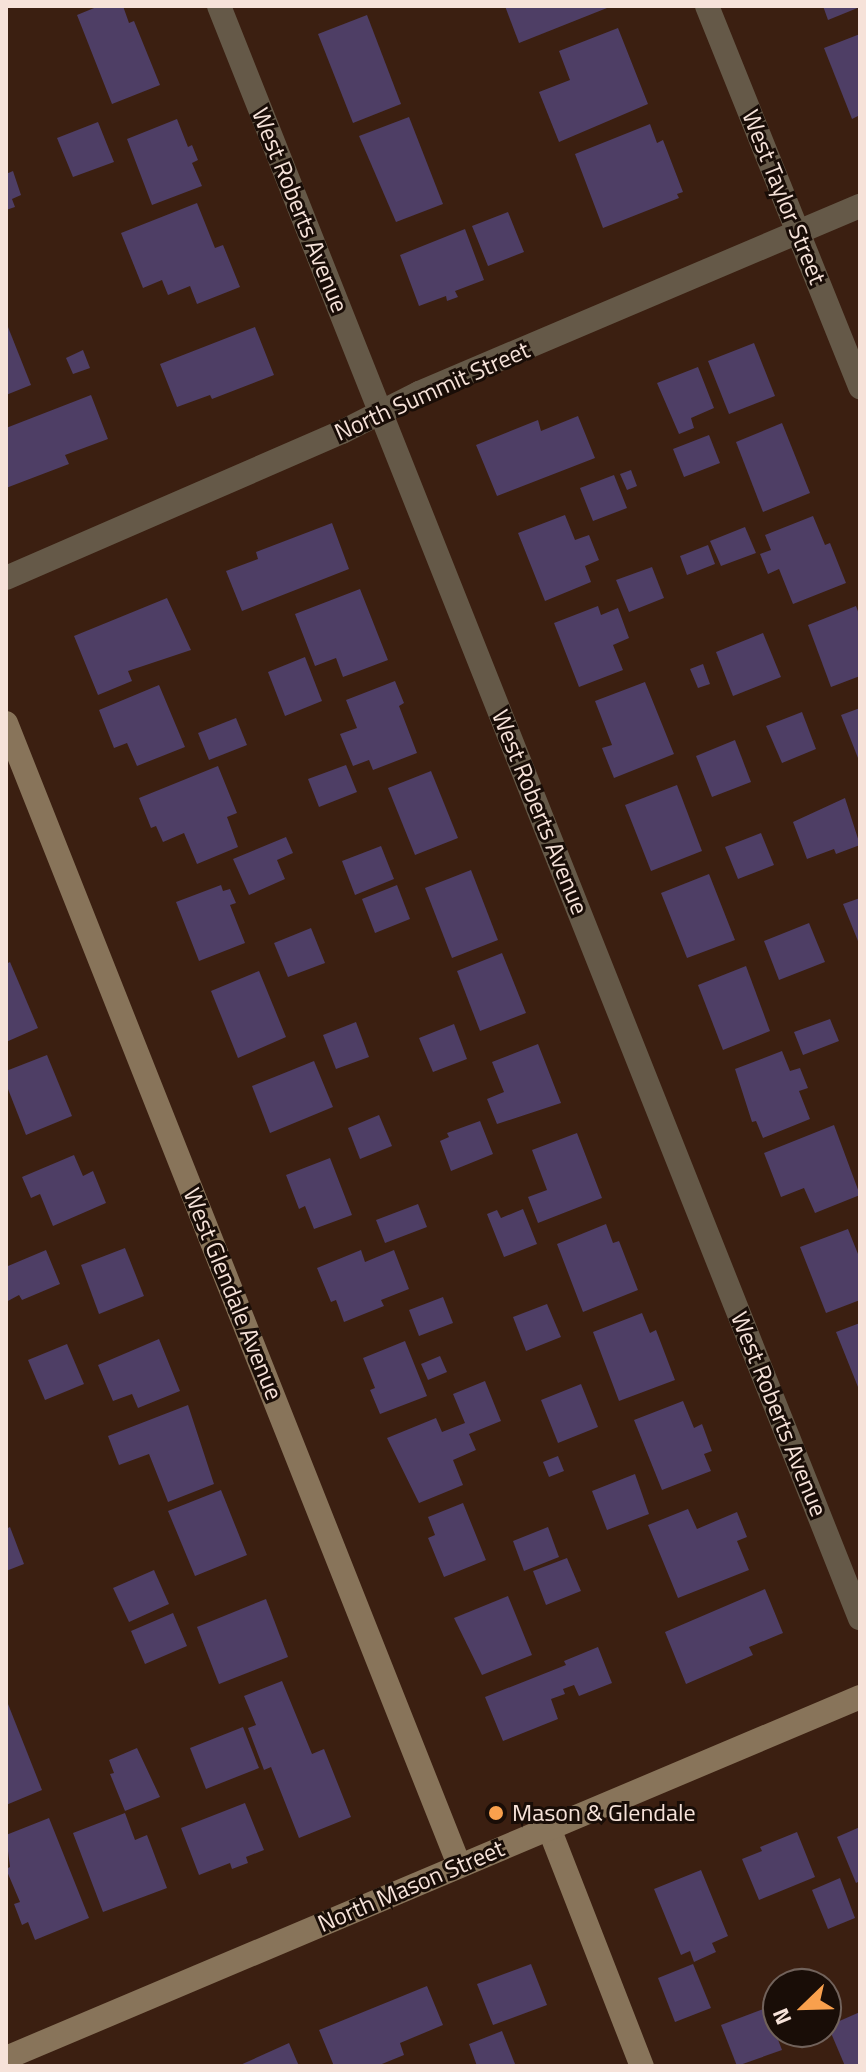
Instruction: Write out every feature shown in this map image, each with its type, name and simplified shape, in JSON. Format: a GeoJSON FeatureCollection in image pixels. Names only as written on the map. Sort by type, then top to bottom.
{"type":"FeatureCollection","features":[{"type":"Feature","properties":{"kind":"street","name":"West Roberts Avenue"},"geometry":{"type":"LineString","coordinates":[[219,6],[860,1618]]}},
{"type":"Feature","properties":{"kind":"street","name":"West Taylor Street"},"geometry":{"type":"LineString","coordinates":[[707,6],[860,387]]}},
{"type":"Feature","properties":{"kind":"street","name":"North Summit Street"},"geometry":{"type":"LineString","coordinates":[[6,578],[342,432],[380,412],[860,206]]}},
{"type":"Feature","properties":{"kind":"street","name":"West Glendale Avenue"},"geometry":{"type":"LineString","coordinates":[[6,723],[459,1865]]}},
{"type":"Feature","properties":{"kind":"street","name":"North Mason Street"},"geometry":{"type":"LineString","coordinates":[[6,2058],[860,1697]]}},
{"type":"Feature","properties":{"kind":"street"},"geometry":{"type":"LineString","coordinates":[[549,1828],[642,2066]]}},
{"type":"Feature","properties":{"kind":"building"},"geometry":{"type":"Polygon","coordinates":[[[99,6],[123,6],[129,23],[134,21],[160,85],[112,104],[77,15],[99,6]]]}},
{"type":"Feature","properties":{"kind":"building"},"geometry":{"type":"Polygon","coordinates":[[[505,6],[612,6],[519,43],[505,6]]]}},
{"type":"Feature","properties":{"kind":"building"},"geometry":{"type":"Polygon","coordinates":[[[823,6],[860,6],[860,7],[828,20],[823,6]]]}},
{"type":"Feature","properties":{"kind":"building"},"geometry":{"type":"Polygon","coordinates":[[[367,15],[401,104],[353,123],[318,34],[367,15]]]}},
{"type":"Feature","properties":{"kind":"building"},"geometry":{"type":"Polygon","coordinates":[[[618,28],[648,104],[559,142],[539,92],[570,80],[559,51],[618,28]]]}},
{"type":"Feature","properties":{"kind":"building"},"geometry":{"type":"Polygon","coordinates":[[[860,34],[860,115],[852,119],[824,48],[860,34]]]}},
{"type":"Feature","properties":{"kind":"building"},"geometry":{"type":"Polygon","coordinates":[[[409,117],[443,204],[396,222],[359,136],[409,117]]]}},
{"type":"Feature","properties":{"kind":"building"},"geometry":{"type":"Polygon","coordinates":[[[177,119],[188,147],[192,145],[198,160],[192,163],[202,186],[152,205],[127,139],[177,119]]]}},
{"type":"Feature","properties":{"kind":"building"},"geometry":{"type":"Polygon","coordinates":[[[98,122],[114,162],[73,177],[57,138],[98,122]]]}},
{"type":"Feature","properties":{"kind":"building"},"geometry":{"type":"Polygon","coordinates":[[[650,124],[657,143],[663,140],[683,192],[677,194],[679,198],[603,228],[575,154],[650,124]]]}},
{"type":"Feature","properties":{"kind":"building"},"geometry":{"type":"Polygon","coordinates":[[[13,171],[21,195],[12,199],[15,207],[6,210],[6,174],[13,171]]]}},
{"type":"Feature","properties":{"kind":"building"},"geometry":{"type":"Polygon","coordinates":[[[197,203],[215,248],[223,245],[240,287],[197,304],[190,286],[168,295],[162,280],[143,288],[121,233],[197,203]]]}},
{"type":"Feature","properties":{"kind":"building"},"geometry":{"type":"Polygon","coordinates":[[[508,212],[524,252],[488,266],[472,226],[508,212]]]}},
{"type":"Feature","properties":{"kind":"building"},"geometry":{"type":"Polygon","coordinates":[[[465,229],[484,280],[455,291],[458,297],[447,301],[446,296],[419,306],[400,255],[465,229]]]}},
{"type":"Feature","properties":{"kind":"building"},"geometry":{"type":"Polygon","coordinates":[[[6,322],[31,385],[6,395],[6,322]]]}},
{"type":"Feature","properties":{"kind":"building"},"geometry":{"type":"Polygon","coordinates":[[[255,327],[274,375],[212,399],[210,395],[177,407],[160,364],[255,327]]]}},
{"type":"Feature","properties":{"kind":"building"},"geometry":{"type":"Polygon","coordinates":[[[754,343],[775,396],[729,414],[708,361],[754,343]]]}},
{"type":"Feature","properties":{"kind":"building"},"geometry":{"type":"Polygon","coordinates":[[[83,350],[90,368],[73,374],[66,358],[83,350]]]}},
{"type":"Feature","properties":{"kind":"building"},"geometry":{"type":"Polygon","coordinates":[[[698,367],[714,408],[691,418],[694,428],[679,434],[657,383],[698,367]]]}},
{"type":"Feature","properties":{"kind":"building"},"geometry":{"type":"Polygon","coordinates":[[[91,395],[108,439],[65,455],[69,464],[6,488],[6,428],[91,395]]]}},
{"type":"Feature","properties":{"kind":"building"},"geometry":{"type":"Polygon","coordinates":[[[578,416],[595,458],[497,496],[476,445],[538,420],[541,431],[578,416]]]}},
{"type":"Feature","properties":{"kind":"building"},"geometry":{"type":"Polygon","coordinates":[[[782,423],[810,493],[763,512],[736,442],[782,423]]]}},
{"type":"Feature","properties":{"kind":"building"},"geometry":{"type":"Polygon","coordinates":[[[709,435],[720,463],[684,477],[673,449],[709,435]]]}},
{"type":"Feature","properties":{"kind":"building"},"geometry":{"type":"Polygon","coordinates":[[[631,470],[637,486],[627,490],[620,474],[631,470]]]}},
{"type":"Feature","properties":{"kind":"building"},"geometry":{"type":"Polygon","coordinates":[[[614,475],[627,508],[593,521],[580,488],[614,475]]]}},
{"type":"Feature","properties":{"kind":"building"},"geometry":{"type":"Polygon","coordinates":[[[565,515],[575,540],[589,535],[599,560],[585,566],[591,582],[545,601],[518,533],[565,515]]]}},
{"type":"Feature","properties":{"kind":"building"},"geometry":{"type":"Polygon","coordinates":[[[813,516],[825,545],[830,543],[846,583],[793,604],[779,569],[768,574],[760,554],[771,550],[765,535],[813,516]]]}},
{"type":"Feature","properties":{"kind":"building"},"geometry":{"type":"Polygon","coordinates":[[[332,523],[349,569],[242,611],[226,571],[258,559],[256,552],[332,523]]]}},
{"type":"Feature","properties":{"kind":"building"},"geometry":{"type":"Polygon","coordinates":[[[745,527],[756,553],[721,566],[710,541],[745,527]]]}},
{"type":"Feature","properties":{"kind":"building"},"geometry":{"type":"Polygon","coordinates":[[[708,545],[715,564],[687,575],[680,556],[708,545]]]}},
{"type":"Feature","properties":{"kind":"building"},"geometry":{"type":"Polygon","coordinates":[[[652,567],[664,598],[629,612],[616,580],[652,567]]]}},
{"type":"Feature","properties":{"kind":"building"},"geometry":{"type":"Polygon","coordinates":[[[360,589],[388,660],[343,677],[336,658],[315,666],[295,614],[360,589]]]}},
{"type":"Feature","properties":{"kind":"building"},"geometry":{"type":"Polygon","coordinates":[[[167,598],[191,650],[128,671],[132,681],[98,695],[74,636],[167,598]]]}},
{"type":"Feature","properties":{"kind":"building"},"geometry":{"type":"Polygon","coordinates":[[[598,606],[601,615],[618,608],[629,638],[613,645],[623,670],[579,687],[554,623],[598,606]]]}},
{"type":"Feature","properties":{"kind":"building"},"geometry":{"type":"Polygon","coordinates":[[[856,606],[860,617],[860,676],[831,687],[808,625],[856,606]]]}},
{"type":"Feature","properties":{"kind":"building"},"geometry":{"type":"Polygon","coordinates":[[[763,633],[781,677],[733,696],[716,652],[763,633]]]}},
{"type":"Feature","properties":{"kind":"building"},"geometry":{"type":"Polygon","coordinates":[[[305,657],[322,701],[285,716],[268,672],[305,657]]]}},
{"type":"Feature","properties":{"kind":"building"},"geometry":{"type":"Polygon","coordinates":[[[703,664],[710,684],[698,688],[690,669],[703,664]]]}},
{"type":"Feature","properties":{"kind":"building"},"geometry":{"type":"Polygon","coordinates":[[[395,681],[404,703],[399,706],[417,753],[373,770],[369,760],[353,766],[340,734],[357,728],[346,700],[395,681]]]}},
{"type":"Feature","properties":{"kind":"building"},"geometry":{"type":"Polygon","coordinates":[[[645,682],[674,754],[614,778],[602,748],[612,745],[595,701],[645,682]]]}},
{"type":"Feature","properties":{"kind":"building"},"geometry":{"type":"Polygon","coordinates":[[[159,685],[185,747],[137,766],[127,743],[114,748],[99,710],[159,685]]]}},
{"type":"Feature","properties":{"kind":"building"},"geometry":{"type":"Polygon","coordinates":[[[860,708],[860,763],[841,715],[860,708]]]}},
{"type":"Feature","properties":{"kind":"building"},"geometry":{"type":"Polygon","coordinates":[[[802,712],[816,749],[782,763],[766,726],[802,712]]]}},
{"type":"Feature","properties":{"kind":"building"},"geometry":{"type":"Polygon","coordinates":[[[236,718],[247,745],[209,760],[198,733],[236,718]]]}},
{"type":"Feature","properties":{"kind":"building"},"geometry":{"type":"Polygon","coordinates":[[[735,740],[751,782],[712,797],[696,756],[735,740]]]}},
{"type":"Feature","properties":{"kind":"building"},"geometry":{"type":"Polygon","coordinates":[[[346,765],[357,792],[319,807],[308,779],[346,765]]]}},
{"type":"Feature","properties":{"kind":"building"},"geometry":{"type":"Polygon","coordinates":[[[218,766],[237,813],[227,817],[238,847],[197,864],[184,833],[163,842],[156,826],[151,828],[139,798],[218,766]]]}},
{"type":"Feature","properties":{"kind":"building"},"geometry":{"type":"Polygon","coordinates":[[[431,771],[458,838],[415,855],[388,788],[431,771]]]}},
{"type":"Feature","properties":{"kind":"building"},"geometry":{"type":"Polygon","coordinates":[[[677,785],[702,851],[651,871],[625,805],[677,785]]]}},
{"type":"Feature","properties":{"kind":"building"},"geometry":{"type":"Polygon","coordinates":[[[845,798],[860,845],[836,854],[834,849],[807,859],[793,822],[845,798]]]}},
{"type":"Feature","properties":{"kind":"building"},"geometry":{"type":"Polygon","coordinates":[[[761,833],[774,865],[738,879],[725,847],[761,833]]]}},
{"type":"Feature","properties":{"kind":"building"},"geometry":{"type":"Polygon","coordinates":[[[286,837],[293,853],[277,860],[285,879],[249,895],[233,859],[286,837]]]}},
{"type":"Feature","properties":{"kind":"building"},"geometry":{"type":"Polygon","coordinates":[[[381,846],[394,879],[355,895],[342,861],[381,846]]]}},
{"type":"Feature","properties":{"kind":"building"},"geometry":{"type":"Polygon","coordinates":[[[471,870],[498,940],[452,958],[425,888],[471,870]]]}},
{"type":"Feature","properties":{"kind":"building"},"geometry":{"type":"Polygon","coordinates":[[[709,874],[735,940],[687,958],[661,893],[709,874]]]}},
{"type":"Feature","properties":{"kind":"building"},"geometry":{"type":"Polygon","coordinates":[[[221,885],[223,891],[230,889],[236,903],[230,905],[245,943],[199,961],[176,902],[221,885]]]}},
{"type":"Feature","properties":{"kind":"building"},"geometry":{"type":"Polygon","coordinates":[[[397,885],[410,919],[375,933],[362,899],[397,885]]]}},
{"type":"Feature","properties":{"kind":"building"},"geometry":{"type":"Polygon","coordinates":[[[860,898],[860,946],[843,904],[860,898]]]}},
{"type":"Feature","properties":{"kind":"building"},"geometry":{"type":"Polygon","coordinates":[[[809,923],[825,962],[779,980],[764,941],[809,923]]]}},
{"type":"Feature","properties":{"kind":"building"},"geometry":{"type":"Polygon","coordinates":[[[311,928],[325,963],[288,977],[274,943],[311,928]]]}},
{"type":"Feature","properties":{"kind":"building"},"geometry":{"type":"Polygon","coordinates":[[[502,953],[526,1013],[480,1031],[457,971],[502,953]]]}},
{"type":"Feature","properties":{"kind":"building"},"geometry":{"type":"Polygon","coordinates":[[[10,962],[38,1028],[6,1042],[6,964],[10,962]]]}},
{"type":"Feature","properties":{"kind":"building"},"geometry":{"type":"Polygon","coordinates":[[[746,966],[770,1031],[723,1050],[698,985],[746,966]]]}},
{"type":"Feature","properties":{"kind":"building"},"geometry":{"type":"Polygon","coordinates":[[[259,971],[286,1037],[238,1058],[211,991],[259,971]]]}},
{"type":"Feature","properties":{"kind":"building"},"geometry":{"type":"Polygon","coordinates":[[[830,1019],[839,1041],[803,1055],[794,1032],[830,1019]]]}},
{"type":"Feature","properties":{"kind":"building"},"geometry":{"type":"Polygon","coordinates":[[[356,1022],[369,1057],[336,1069],[323,1035],[356,1022]]]}},
{"type":"Feature","properties":{"kind":"building"},"geometry":{"type":"Polygon","coordinates":[[[454,1024],[467,1059],[433,1072],[419,1038],[454,1024]]]}},
{"type":"Feature","properties":{"kind":"building"},"geometry":{"type":"Polygon","coordinates":[[[538,1044],[561,1103],[497,1124],[487,1099],[504,1092],[492,1062],[538,1044]]]}},
{"type":"Feature","properties":{"kind":"building"},"geometry":{"type":"Polygon","coordinates":[[[782,1051],[790,1071],[800,1068],[808,1088],[799,1091],[810,1119],[763,1138],[756,1121],[752,1122],[735,1069],[782,1051]]]}},
{"type":"Feature","properties":{"kind":"building"},"geometry":{"type":"Polygon","coordinates":[[[47,1055],[72,1116],[26,1135],[6,1084],[6,1071],[47,1055]]]}},
{"type":"Feature","properties":{"kind":"building"},"geometry":{"type":"Polygon","coordinates":[[[314,1061],[333,1107],[270,1133],[252,1086],[314,1061]]]}},
{"type":"Feature","properties":{"kind":"building"},"geometry":{"type":"Polygon","coordinates":[[[379,1115],[392,1146],[360,1159],[348,1128],[379,1115]]]}},
{"type":"Feature","properties":{"kind":"building"},"geometry":{"type":"Polygon","coordinates":[[[480,1121],[493,1154],[451,1171],[440,1141],[449,1137],[447,1133],[480,1121]]]}},
{"type":"Feature","properties":{"kind":"building"},"geometry":{"type":"Polygon","coordinates":[[[834,1125],[860,1195],[815,1213],[804,1188],[781,1197],[764,1153],[834,1125]]]}},
{"type":"Feature","properties":{"kind":"building"},"geometry":{"type":"Polygon","coordinates":[[[577,1133],[602,1198],[538,1223],[528,1197],[547,1190],[532,1150],[577,1133]]]}},
{"type":"Feature","properties":{"kind":"building"},"geometry":{"type":"Polygon","coordinates":[[[74,1155],[83,1176],[93,1171],[106,1203],[53,1226],[40,1194],[31,1198],[22,1177],[74,1155]]]}},
{"type":"Feature","properties":{"kind":"building"},"geometry":{"type":"Polygon","coordinates":[[[330,1158],[352,1215],[314,1229],[305,1206],[299,1209],[286,1175],[330,1158]]]}},
{"type":"Feature","properties":{"kind":"building"},"geometry":{"type":"Polygon","coordinates":[[[418,1204],[427,1227],[385,1243],[376,1220],[418,1204]]]}},
{"type":"Feature","properties":{"kind":"building"},"geometry":{"type":"Polygon","coordinates":[[[523,1209],[537,1244],[504,1257],[487,1214],[497,1210],[501,1218],[523,1209]]]}},
{"type":"Feature","properties":{"kind":"building"},"geometry":{"type":"Polygon","coordinates":[[[606,1224],[613,1243],[619,1241],[638,1290],[583,1312],[557,1244],[606,1224]]]}},
{"type":"Feature","properties":{"kind":"building"},"geometry":{"type":"Polygon","coordinates":[[[848,1229],[860,1259],[860,1300],[826,1313],[800,1247],[848,1229]]]}},
{"type":"Feature","properties":{"kind":"building"},"geometry":{"type":"Polygon","coordinates":[[[125,1248],[144,1296],[99,1314],[81,1265],[125,1248]]]}},
{"type":"Feature","properties":{"kind":"building"},"geometry":{"type":"Polygon","coordinates":[[[46,1250],[60,1284],[22,1300],[19,1295],[6,1302],[8,1266],[46,1250]]]}},
{"type":"Feature","properties":{"kind":"building"},"geometry":{"type":"Polygon","coordinates":[[[361,1250],[365,1262],[394,1250],[409,1289],[381,1300],[384,1306],[344,1322],[336,1300],[331,1302],[317,1268],[361,1250]]]}},
{"type":"Feature","properties":{"kind":"building"},"geometry":{"type":"Polygon","coordinates":[[[443,1297],[453,1323],[419,1336],[409,1310],[443,1297]]]}},
{"type":"Feature","properties":{"kind":"building"},"geometry":{"type":"Polygon","coordinates":[[[547,1304],[561,1337],[526,1351],[513,1317],[547,1304]]]}},
{"type":"Feature","properties":{"kind":"building"},"geometry":{"type":"Polygon","coordinates":[[[642,1313],[650,1333],[656,1330],[675,1380],[619,1401],[593,1332],[642,1313]]]}},
{"type":"Feature","properties":{"kind":"building"},"geometry":{"type":"Polygon","coordinates":[[[860,1323],[860,1392],[836,1332],[860,1323]]]}},
{"type":"Feature","properties":{"kind":"building"},"geometry":{"type":"Polygon","coordinates":[[[159,1339],[180,1391],[138,1408],[132,1394],[113,1401],[98,1365],[159,1339]]]}},
{"type":"Feature","properties":{"kind":"building"},"geometry":{"type":"Polygon","coordinates":[[[405,1341],[427,1396],[380,1414],[370,1390],[375,1388],[363,1358],[405,1341]]]}},
{"type":"Feature","properties":{"kind":"building"},"geometry":{"type":"Polygon","coordinates":[[[67,1344],[84,1384],[45,1400],[28,1360],[67,1344]]]}},
{"type":"Feature","properties":{"kind":"building"},"geometry":{"type":"Polygon","coordinates":[[[440,1356],[447,1372],[428,1380],[421,1364],[440,1356]]]}},
{"type":"Feature","properties":{"kind":"building"},"geometry":{"type":"Polygon","coordinates":[[[485,1381],[501,1421],[469,1434],[476,1450],[453,1460],[463,1485],[419,1503],[387,1438],[436,1418],[442,1432],[465,1423],[453,1394],[485,1381]]]}},
{"type":"Feature","properties":{"kind":"building"},"geometry":{"type":"Polygon","coordinates":[[[581,1384],[598,1427],[558,1443],[541,1400],[581,1384]]]}},
{"type":"Feature","properties":{"kind":"building"},"geometry":{"type":"Polygon","coordinates":[[[683,1401],[694,1428],[702,1424],[712,1451],[704,1454],[711,1471],[662,1490],[634,1420],[683,1401]]]}},
{"type":"Feature","properties":{"kind":"building"},"geometry":{"type":"Polygon","coordinates":[[[188,1405],[214,1484],[168,1502],[149,1454],[119,1465],[108,1436],[188,1405]]]}},
{"type":"Feature","properties":{"kind":"building"},"geometry":{"type":"Polygon","coordinates":[[[558,1456],[564,1471],[549,1477],[543,1462],[558,1456]]]}},
{"type":"Feature","properties":{"kind":"building"},"geometry":{"type":"Polygon","coordinates":[[[635,1474],[649,1514],[607,1530],[592,1491],[635,1474]]]}},
{"type":"Feature","properties":{"kind":"building"},"geometry":{"type":"Polygon","coordinates":[[[221,1490],[247,1555],[195,1576],[168,1511],[221,1490]]]}},
{"type":"Feature","properties":{"kind":"building"},"geometry":{"type":"Polygon","coordinates":[[[463,1503],[486,1560],[444,1577],[428,1538],[435,1535],[428,1517],[463,1503]]]}},
{"type":"Feature","properties":{"kind":"building"},"geometry":{"type":"Polygon","coordinates":[[[688,1509],[697,1529],[737,1512],[747,1537],[737,1541],[749,1570],[678,1598],[648,1525],[688,1509]]]}},
{"type":"Feature","properties":{"kind":"building"},"geometry":{"type":"Polygon","coordinates":[[[10,1527],[24,1564],[6,1571],[6,1529],[10,1527]]]}},
{"type":"Feature","properties":{"kind":"building"},"geometry":{"type":"Polygon","coordinates":[[[548,1527],[559,1557],[524,1571],[513,1541],[548,1527]]]}},
{"type":"Feature","properties":{"kind":"building"},"geometry":{"type":"Polygon","coordinates":[[[567,1558],[581,1591],[546,1605],[533,1571],[567,1558]]]}},
{"type":"Feature","properties":{"kind":"building"},"geometry":{"type":"Polygon","coordinates":[[[154,1570],[169,1604],[129,1622],[113,1588],[154,1570]]]}},
{"type":"Feature","properties":{"kind":"building"},"geometry":{"type":"Polygon","coordinates":[[[765,1589],[783,1633],[749,1647],[753,1655],[686,1684],[665,1632],[765,1589]]]}},
{"type":"Feature","properties":{"kind":"building"},"geometry":{"type":"Polygon","coordinates":[[[508,1596],[532,1655],[482,1675],[454,1618],[508,1596]]]}},
{"type":"Feature","properties":{"kind":"building"},"geometry":{"type":"Polygon","coordinates":[[[266,1599],[288,1657],[219,1684],[197,1627],[266,1599]]]}},
{"type":"Feature","properties":{"kind":"building"},"geometry":{"type":"Polygon","coordinates":[[[173,1613],[187,1646],[145,1664],[131,1631],[173,1613]]]}},
{"type":"Feature","properties":{"kind":"building"},"geometry":{"type":"Polygon","coordinates":[[[598,1647],[612,1683],[579,1696],[574,1685],[563,1689],[565,1694],[551,1699],[558,1719],[503,1741],[485,1697],[566,1665],[564,1661],[598,1647]]]}},
{"type":"Feature","properties":{"kind":"building"},"geometry":{"type":"Polygon","coordinates":[[[282,1681],[312,1754],[324,1749],[351,1817],[299,1838],[271,1767],[264,1770],[248,1728],[256,1725],[244,1696],[282,1681]]]}},
{"type":"Feature","properties":{"kind":"building"},"geometry":{"type":"Polygon","coordinates":[[[6,1699],[42,1790],[6,1805],[6,1699]]]}},
{"type":"Feature","properties":{"kind":"building"},"geometry":{"type":"Polygon","coordinates":[[[243,1727],[259,1768],[206,1789],[190,1748],[243,1727]]]}},
{"type":"Feature","properties":{"kind":"building"},"geometry":{"type":"Polygon","coordinates":[[[137,1748],[160,1797],[125,1811],[110,1774],[114,1773],[109,1760],[137,1748]]]}},
{"type":"Feature","properties":{"kind":"building"},"geometry":{"type":"Polygon","coordinates":[[[245,1803],[264,1850],[246,1857],[248,1863],[232,1869],[230,1863],[199,1875],[181,1828],[245,1803]]]}},
{"type":"Feature","properties":{"kind":"building"},"geometry":{"type":"Polygon","coordinates":[[[125,1813],[135,1840],[147,1835],[167,1888],[103,1912],[73,1833],[125,1813]]]}},
{"type":"Feature","properties":{"kind":"building"},"geometry":{"type":"Polygon","coordinates":[[[49,1818],[89,1918],[35,1940],[28,1922],[22,1925],[14,1904],[20,1902],[6,1869],[10,1867],[6,1835],[49,1818]]]}},
{"type":"Feature","properties":{"kind":"building"},"geometry":{"type":"Polygon","coordinates":[[[860,1827],[860,1881],[856,1883],[837,1837],[860,1827]]]}},
{"type":"Feature","properties":{"kind":"building"},"geometry":{"type":"Polygon","coordinates":[[[797,1832],[815,1877],[759,1900],[742,1859],[762,1851],[760,1847],[797,1832]]]}},
{"type":"Feature","properties":{"kind":"building"},"geometry":{"type":"Polygon","coordinates":[[[701,1870],[728,1936],[712,1943],[716,1952],[694,1962],[690,1951],[681,1955],[654,1889],[701,1870]]]}},
{"type":"Feature","properties":{"kind":"building"},"geometry":{"type":"Polygon","coordinates":[[[840,1878],[855,1918],[828,1929],[812,1890],[840,1878]]]}},
{"type":"Feature","properties":{"kind":"building"},"geometry":{"type":"Polygon","coordinates":[[[531,1964],[547,2005],[493,2025],[477,1984],[531,1964]]]}},
{"type":"Feature","properties":{"kind":"building"},"geometry":{"type":"Polygon","coordinates":[[[693,1964],[711,2008],[675,2022],[658,1978],[693,1964]]]}},
{"type":"Feature","properties":{"kind":"building"},"geometry":{"type":"Polygon","coordinates":[[[427,1986],[443,2025],[400,2043],[404,2055],[377,2066],[334,2066],[319,2030],[427,1986]]]}},
{"type":"Feature","properties":{"kind":"building"},"geometry":{"type":"Polygon","coordinates":[[[762,2010],[762,2048],[782,2050],[737,2066],[721,2025],[762,2010]]]}},
{"type":"Feature","properties":{"kind":"building"},"geometry":{"type":"Polygon","coordinates":[[[860,2012],[860,2066],[845,2066],[837,2048],[842,2048],[842,2020],[860,2012]]]}},
{"type":"Feature","properties":{"kind":"building"},"geometry":{"type":"Polygon","coordinates":[[[502,2031],[515,2064],[477,2066],[469,2044],[502,2031]]]}},
{"type":"Feature","properties":{"kind":"building"},"geometry":{"type":"Polygon","coordinates":[[[289,2043],[299,2066],[238,2066],[289,2043]]]}},
{"type":"Feature","properties":{"kind":"place","name":"Mason & Glendale"},"geometry":{"type":"Point","coordinates":[496,1813]}}]}
